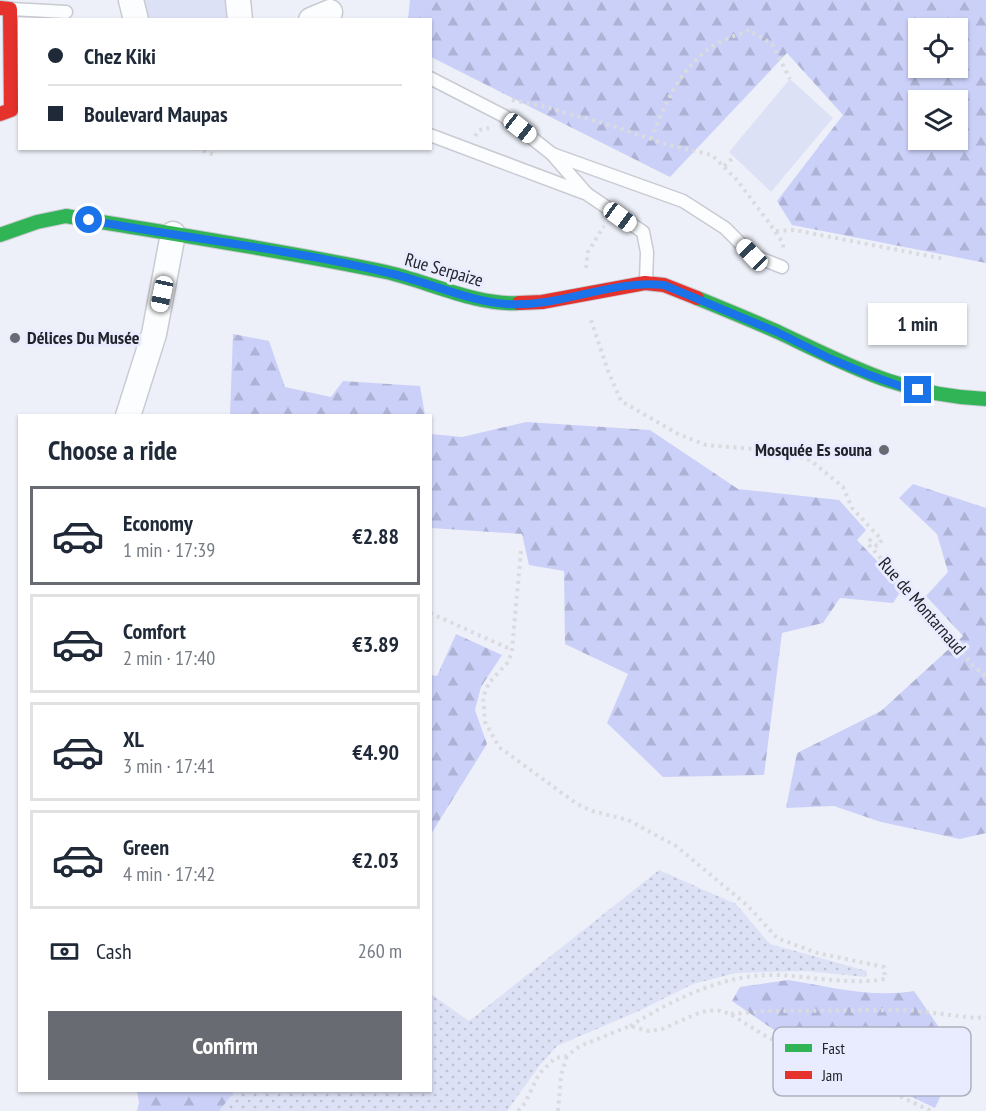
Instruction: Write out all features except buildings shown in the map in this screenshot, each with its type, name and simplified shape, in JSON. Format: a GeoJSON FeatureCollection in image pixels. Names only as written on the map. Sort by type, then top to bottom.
{"type":"FeatureCollection","features":[{"type":"Feature","properties":{"kind":"street"},"geometry":{"type":"LineString","coordinates":[[130,0],[135,18]]}},
{"type":"Feature","properties":{"kind":"street"},"geometry":{"type":"LineString","coordinates":[[238,0],[240,18]]}},
{"type":"Feature","properties":{"kind":"street"},"geometry":{"type":"LineString","coordinates":[[5,9],[10,111]]}},
{"type":"Feature","properties":{"kind":"street","name":"Rue Serpaize"},"geometry":{"type":"LineString","coordinates":[[0,235],[37,222],[66,216],[390,273],[491,302],[510,304],[534,303],[645,283],[664,285],[777,332],[831,359],[903,387],[953,398],[986,399]]}},
{"type":"Feature","properties":{"kind":"street"},"geometry":{"type":"LineString","coordinates":[[129,414],[154,334],[173,234]]}},
{"type":"Feature","properties":{"kind":"lane"},"geometry":{"type":"LineString","coordinates":[[5,9],[66,12]]}},
{"type":"Feature","properties":{"kind":"lane"},"geometry":{"type":"LineString","coordinates":[[432,79],[504,116],[552,154],[587,194]]}},
{"type":"Feature","properties":{"kind":"lane"},"geometry":{"type":"LineString","coordinates":[[432,136],[587,194],[643,232],[648,252],[645,283]]}},
{"type":"Feature","properties":{"kind":"lane"},"geometry":{"type":"LineString","coordinates":[[552,154],[683,201],[725,228],[752,255],[782,267]]}},
{"type":"Feature","properties":{"kind":"path"},"geometry":{"type":"LineString","coordinates":[[651,139],[664,107],[685,70],[712,47],[750,30],[772,44],[790,79]]}},
{"type":"Feature","properties":{"kind":"path"},"geometry":{"type":"LineString","coordinates":[[510,99],[712,155],[737,180],[783,243],[782,267]]}},
{"type":"Feature","properties":{"kind":"path"},"geometry":{"type":"LineString","coordinates":[[202,150],[218,156]]}},
{"type":"Feature","properties":{"kind":"path"},"geometry":{"type":"LineString","coordinates":[[724,166],[734,157]]}},
{"type":"Feature","properties":{"kind":"path"},"geometry":{"type":"LineString","coordinates":[[588,252],[606,222]]}},
{"type":"Feature","properties":{"kind":"path"},"geometry":{"type":"LineString","coordinates":[[775,231],[794,230],[945,259]]}},
{"type":"Feature","properties":{"kind":"path","name":"Rue de Montarnaud"},"geometry":{"type":"LineString","coordinates":[[584,294],[596,339],[621,401],[678,434],[706,445],[778,452],[810,460],[843,487],[852,508],[882,540],[877,546],[870,540],[868,543],[953,639],[973,666],[986,676]]}},
{"type":"Feature","properties":{"kind":"path"},"geometry":{"type":"LineString","coordinates":[[518,1111],[525,1103],[539,1074],[555,1058],[567,1056],[580,1046],[630,1026],[685,995],[742,978],[763,975],[867,982],[885,979],[884,967],[817,953],[777,938],[748,906],[676,846],[628,820],[592,811],[577,804],[499,747],[485,722],[483,697],[489,683],[509,661],[512,650],[521,551]]}},
{"type":"Feature","properties":{"kind":"path"},"geometry":{"type":"LineString","coordinates":[[432,614],[512,650]]}},
{"type":"Feature","properties":{"kind":"path"},"geometry":{"type":"LineString","coordinates":[[630,1026],[649,1031],[662,1029],[701,1012],[717,1010],[730,1014],[773,1040]]}},
{"type":"Feature","properties":{"kind":"path"},"geometry":{"type":"LineString","coordinates":[[730,1014],[768,1011],[909,1010],[975,1018],[986,1017]]}},
{"type":"Feature","properties":{"kind":"path"},"geometry":{"type":"LineString","coordinates":[[558,1111],[561,1075],[567,1056]]}},
{"type":"Feature","properties":{"kind":"path"},"geometry":{"type":"LineString","coordinates":[[899,1096],[931,1111]]}},
{"type":"Feature","properties":{"kind":"shaded area"},"geometry":{"type":"Polygon","coordinates":[[[143,0],[227,0],[230,18],[149,18],[143,0]]]}},
{"type":"Feature","properties":{"kind":"shaded area"},"geometry":{"type":"Polygon","coordinates":[[[790,79],[833,118],[771,192],[729,152],[790,79]]]}},
{"type":"Feature","properties":{"kind":"shaded area"},"geometry":{"type":"Polygon","coordinates":[[[659,870],[736,904],[770,944],[867,971],[866,977],[806,971],[736,973],[693,984],[641,1010],[557,1046],[540,1065],[507,1111],[219,1111],[234,1092],[432,1092],[432,995],[469,1021],[659,870]]]}},
{"type":"Feature","properties":{"kind":"green space"},"geometry":{"type":"Polygon","coordinates":[[[410,0],[986,0],[986,263],[792,225],[777,201],[843,115],[787,53],[670,177],[432,58],[432,18],[408,18],[410,0]]]}},
{"type":"Feature","properties":{"kind":"green space"},"geometry":{"type":"Polygon","coordinates":[[[233,334],[269,341],[285,387],[331,397],[343,381],[420,386],[425,414],[230,414],[233,334]]]}},
{"type":"Feature","properties":{"kind":"green space"},"geometry":{"type":"Polygon","coordinates":[[[526,422],[650,430],[738,489],[839,500],[866,530],[857,540],[903,588],[893,603],[840,598],[823,623],[782,633],[764,775],[663,777],[607,723],[628,674],[565,644],[564,571],[529,565],[522,534],[432,528],[432,434],[462,437],[526,422]]]}},
{"type":"Feature","properties":{"kind":"green space"},"geometry":{"type":"Polygon","coordinates":[[[913,484],[986,508],[986,833],[960,839],[881,822],[834,806],[786,808],[797,753],[881,711],[963,636],[926,596],[948,572],[937,534],[899,498],[913,484]]]}},
{"type":"Feature","properties":{"kind":"green space"},"geometry":{"type":"Polygon","coordinates":[[[456,634],[502,655],[481,687],[475,710],[487,744],[432,832],[432,675],[437,676],[456,634]]]}},
{"type":"Feature","properties":{"kind":"green space"},"geometry":{"type":"Polygon","coordinates":[[[788,980],[867,992],[914,991],[939,1027],[773,1027],[773,1029],[732,1001],[740,987],[788,980]]]}},
{"type":"Feature","properties":{"kind":"green space"},"geometry":{"type":"Polygon","coordinates":[[[137,1092],[234,1092],[219,1111],[137,1111],[139,1103],[137,1092]]]}},
{"type":"Feature","properties":{"kind":"green space"},"geometry":{"type":"Polygon","coordinates":[[[910,1096],[941,1096],[935,1108],[910,1096]]]}},
{"type":"Feature","properties":{"kind":"traffic: fast"},"geometry":{"type":"LineString","coordinates":[[0,235],[37,222],[66,216],[346,264],[402,276],[486,301],[519,303]]}},
{"type":"Feature","properties":{"kind":"traffic: fast"},"geometry":{"type":"LineString","coordinates":[[697,298],[878,377],[929,392],[986,399]]}},
{"type":"Feature","properties":{"kind":"traffic: jam"},"geometry":{"type":"LineString","coordinates":[[0,8],[10,9],[11,110],[0,114]]}},
{"type":"Feature","properties":{"kind":"traffic: jam"},"geometry":{"type":"LineString","coordinates":[[519,303],[542,302],[645,283],[664,285],[697,298]]}},
{"type":"Feature","properties":{"kind":"place","name":"Délices Du Musée"},"geometry":{"type":"Point","coordinates":[15,338]}},
{"type":"Feature","properties":{"kind":"place","name":"Mosquée Es souna"},"geometry":{"type":"Point","coordinates":[884,450]}},
{"type":"Feature","properties":{"kind":"route"},"geometry":{"type":"LineString","coordinates":[[89,220],[333,261],[390,273],[491,302],[510,304],[542,302],[645,283],[664,285],[777,332],[867,374],[918,390]]}}]}
